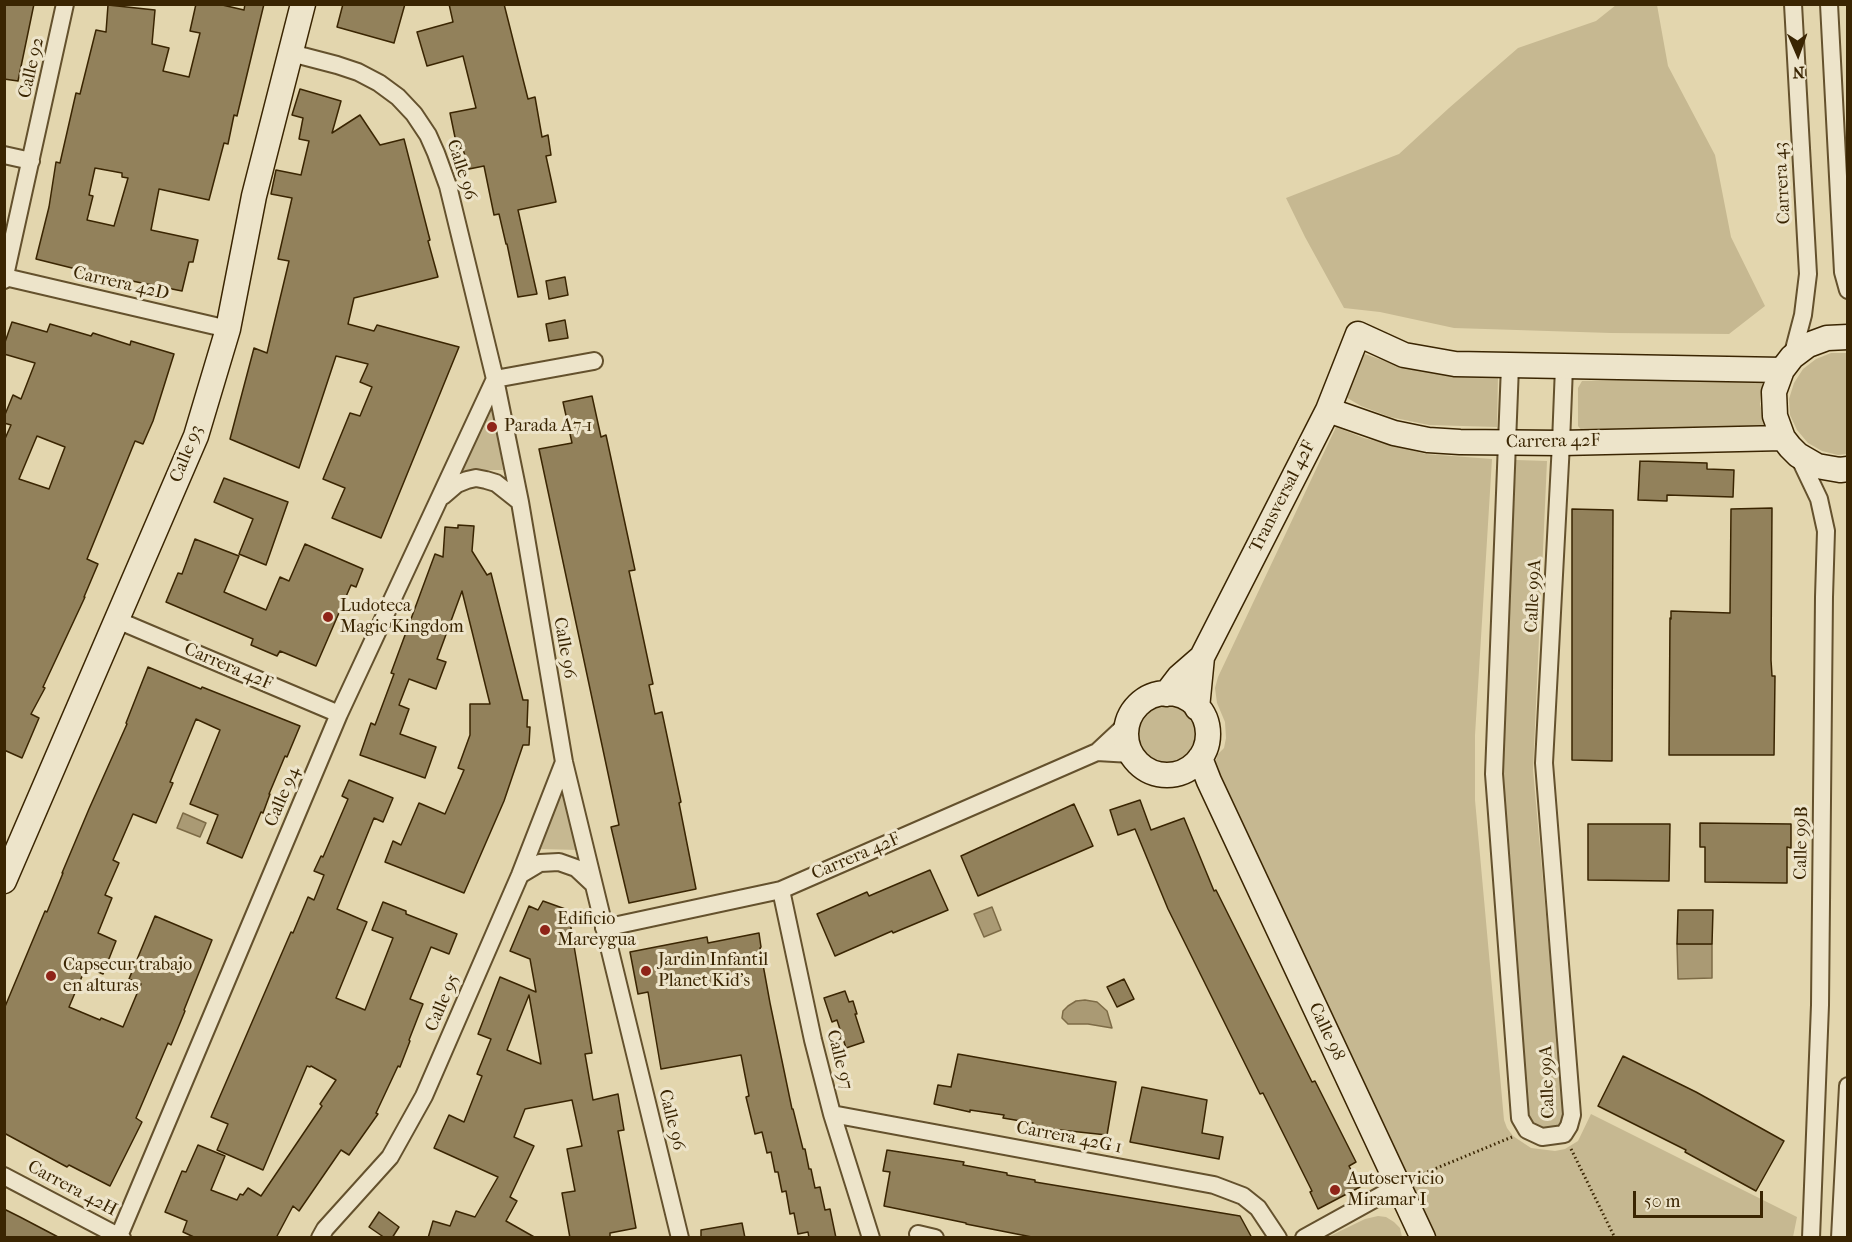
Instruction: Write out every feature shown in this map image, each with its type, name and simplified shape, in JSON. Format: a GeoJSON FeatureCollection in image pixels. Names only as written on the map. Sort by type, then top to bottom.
{"type":"FeatureCollection","features":[{"type":"Feature","properties":{"kind":"street","name":"Calle 92"},"geometry":{"type":"LineString","coordinates":[[5,279],[65,4]]}},
{"type":"Feature","properties":{"kind":"street","name":"Calle 93"},"geometry":{"type":"LineString","coordinates":[[4,881],[196,436],[228,329],[254,196],[303,4]]}},
{"type":"Feature","properties":{"kind":"street","name":"Carrera 43"},"geometry":{"type":"LineString","coordinates":[[1787,364],[1803,315],[1808,274],[1793,4]]}},
{"type":"Feature","properties":{"kind":"street"},"geometry":{"type":"LineString","coordinates":[[1829,4],[1843,272],[1848,291]]}},
{"type":"Feature","properties":{"kind":"street","name":"Calle 96"},"geometry":{"type":"LineString","coordinates":[[291,53],[337,65],[379,83],[398,97],[414,114],[428,135],[448,186],[495,379],[520,502],[564,762],[680,1238]]}},
{"type":"Feature","properties":{"kind":"street"},"geometry":{"type":"LineString","coordinates":[[4,155],[31,161]]}},
{"type":"Feature","properties":{"kind":"street","name":"Carrera 42D"},"geometry":{"type":"LineString","coordinates":[[5,279],[228,329]]}},
{"type":"Feature","properties":{"kind":"street","name":"Transversal 42F"},"geometry":{"type":"LineString","coordinates":[[1197,708],[1202,657],[1328,410],[1358,334],[1404,355],[1455,364],[1510,366]]}},
{"type":"Feature","properties":{"kind":"street"},"geometry":{"type":"LineString","coordinates":[[1848,337],[1827,338],[1808,345],[1787,364],[1774,392],[1774,416],[1790,446],[1817,466],[1848,469]]}},
{"type":"Feature","properties":{"kind":"street"},"geometry":{"type":"LineString","coordinates":[[495,379],[594,361]]}},
{"type":"Feature","properties":{"kind":"street"},"geometry":{"type":"LineString","coordinates":[[1510,366],[1787,364]]}},
{"type":"Feature","properties":{"kind":"street","name":"Calle 99A"},"geometry":{"type":"LineString","coordinates":[[1510,366],[1494,774],[1520,1119],[1527,1130],[1542,1137],[1564,1134],[1572,1115],[1544,764],[1562,443],[1564,367]]}},
{"type":"Feature","properties":{"kind":"street","name":"Calle 94"},"geometry":{"type":"LineString","coordinates":[[121,1237],[339,714],[495,379]]}},
{"type":"Feature","properties":{"kind":"street","name":"Carrera 42F"},"geometry":{"type":"LineString","coordinates":[[1328,410],[1394,434],[1460,442],[1790,446]]}},
{"type":"Feature","properties":{"kind":"street","name":"Calle 99B"},"geometry":{"type":"LineString","coordinates":[[1790,446],[1819,499],[1826,531],[1820,1005],[1811,1238]]}},
{"type":"Feature","properties":{"kind":"street"},"geometry":{"type":"LineString","coordinates":[[440,498],[457,484],[476,478],[496,483],[520,502]]}},
{"type":"Feature","properties":{"kind":"street","name":"Carrera 42F"},"geometry":{"type":"LineString","coordinates":[[117,620],[339,714]]}},
{"type":"Feature","properties":{"kind":"street","name":"Transversal 42F"},"geometry":{"type":"LineString","coordinates":[[1166,694],[1179,677],[1202,657]]}},
{"type":"Feature","properties":{"kind":"street"},"geometry":{"type":"LineString","coordinates":[[1166,694],[1184,698],[1197,708],[1204,719],[1207,731],[1205,747],[1192,764],[1168,775],[1156,774],[1142,766],[1131,754],[1126,738],[1127,724],[1138,705],[1149,698],[1166,694]]}},
{"type":"Feature","properties":{"kind":"street","name":"Carrera 42F"},"geometry":{"type":"LineString","coordinates":[[604,928],[781,890],[1097,752],[1127,724]]}},
{"type":"Feature","properties":{"kind":"street","name":"Carrera 42F"},"geometry":{"type":"LineString","coordinates":[[1097,752],[1131,754]]}},
{"type":"Feature","properties":{"kind":"street","name":"Calle 95"},"geometry":{"type":"LineString","coordinates":[[320,1238],[325,1229],[390,1157],[424,1096],[520,875],[564,762]]}},
{"type":"Feature","properties":{"kind":"street","name":"Calle 98"},"geometry":{"type":"LineString","coordinates":[[1192,764],[1209,781],[1423,1238]]}},
{"type":"Feature","properties":{"kind":"street"},"geometry":{"type":"LineString","coordinates":[[520,875],[540,863],[559,862],[576,868],[592,884]]}},
{"type":"Feature","properties":{"kind":"street","name":"Calle 97"},"geometry":{"type":"LineString","coordinates":[[781,890],[813,1040],[832,1114],[871,1238]]}},
{"type":"Feature","properties":{"kind":"street"},"geometry":{"type":"LineString","coordinates":[[1840,1238],[1848,1086]]}},
{"type":"Feature","properties":{"kind":"street","name":"Carrera 42G 1"},"geometry":{"type":"LineString","coordinates":[[832,1114],[1214,1185],[1243,1196],[1257,1208],[1278,1238]]}},
{"type":"Feature","properties":{"kind":"street","name":"Carrera 42H"},"geometry":{"type":"LineString","coordinates":[[4,1176],[121,1237]]}},
{"type":"Feature","properties":{"kind":"street"},"geometry":{"type":"LineString","coordinates":[[1304,1238],[1398,1186]]}},
{"type":"Feature","properties":{"kind":"street"},"geometry":{"type":"LineString","coordinates":[[918,1234],[935,1238]]}},
{"type":"Feature","properties":{"kind":"path"},"geometry":{"type":"LineString","coordinates":[[1398,1186],[1527,1130]]}},
{"type":"Feature","properties":{"kind":"path"},"geometry":{"type":"LineString","coordinates":[[1564,1134],[1615,1238]]}},
{"type":"Feature","properties":{"kind":"shaded area"},"geometry":{"type":"Polygon","coordinates":[[[1616,5],[1657,5],[1668,66],[1715,155],[1731,237],[1765,306],[1729,334],[1454,328],[1380,312],[1344,308],[1286,198],[1399,154],[1518,48],[1596,21],[1616,5]]]}},
{"type":"Feature","properties":{"kind":"shaded area"},"geometry":{"type":"Polygon","coordinates":[[[1831,353],[1847,353],[1847,454],[1838,455],[1822,451],[1808,443],[1797,430],[1790,415],[1789,399],[1794,383],[1803,369],[1816,359],[1831,353]]]}},
{"type":"Feature","properties":{"kind":"shaded area"},"geometry":{"type":"Polygon","coordinates":[[[1365,354],[1396,365],[1444,375],[1498,377],[1497,427],[1429,425],[1390,417],[1361,406],[1344,396],[1359,361],[1365,354]]]}},
{"type":"Feature","properties":{"kind":"shaded area"},"geometry":{"type":"Polygon","coordinates":[[[1763,378],[1760,404],[1765,426],[1589,432],[1582,431],[1578,426],[1578,388],[1582,381],[1763,378]]]}},
{"type":"Feature","properties":{"kind":"shaded area"},"geometry":{"type":"Polygon","coordinates":[[[492,404],[503,470],[463,470],[492,404]]]}},
{"type":"Feature","properties":{"kind":"shaded area"},"geometry":{"type":"Polygon","coordinates":[[[1336,427],[1364,438],[1426,454],[1492,459],[1475,735],[1475,800],[1504,1120],[1507,1128],[1513,1136],[1531,1148],[1555,1151],[1565,1149],[1578,1141],[1591,1114],[1797,1217],[1793,1237],[1435,1237],[1410,1180],[1214,785],[1215,763],[1218,754],[1224,748],[1226,738],[1225,722],[1217,703],[1215,688],[1218,677],[1336,427]]]}},
{"type":"Feature","properties":{"kind":"shaded area"},"geometry":{"type":"Polygon","coordinates":[[[1516,460],[1547,461],[1533,770],[1564,1116],[1558,1127],[1551,1130],[1535,1127],[1528,1115],[1502,772],[1516,460]]]}},
{"type":"Feature","properties":{"kind":"shaded area"},"geometry":{"type":"Polygon","coordinates":[[[1166,698],[1186,704],[1196,714],[1202,734],[1196,754],[1186,764],[1166,770],[1146,764],[1136,754],[1130,734],[1136,714],[1146,704],[1166,698]]]}},
{"type":"Feature","properties":{"kind":"shaded area"},"geometry":{"type":"Polygon","coordinates":[[[561,786],[579,850],[541,849],[561,786]]]}},
{"type":"Feature","properties":{"kind":"shaded area"},"geometry":{"type":"Polygon","coordinates":[[[183,813],[206,823],[200,837],[177,828],[183,813]]]}},
{"type":"Feature","properties":{"kind":"shaded area"},"geometry":{"type":"Polygon","coordinates":[[[992,907],[1001,930],[984,937],[974,914],[992,907]]]}},
{"type":"Feature","properties":{"kind":"shaded area"},"geometry":{"type":"Polygon","coordinates":[[[1677,944],[1712,944],[1712,978],[1678,979],[1677,944]]]}},
{"type":"Feature","properties":{"kind":"shaded area"},"geometry":{"type":"Polygon","coordinates":[[[1076,1001],[1097,1002],[1107,1011],[1112,1028],[1088,1024],[1068,1024],[1062,1018],[1063,1011],[1068,1006],[1076,1001]]]}},
{"type":"Feature","properties":{"kind":"shaded area"},"geometry":{"type":"Polygon","coordinates":[[[1386,1217],[1394,1222],[1400,1228],[1402,1237],[1328,1237],[1365,1219],[1386,1217]]]}},
{"type":"Feature","properties":{"kind":"building"},"geometry":{"type":"Polygon","coordinates":[[[4,4],[34,4],[18,81],[4,79],[4,4]]]}},
{"type":"Feature","properties":{"kind":"building"},"geometry":{"type":"Polygon","coordinates":[[[196,4],[218,4],[244,10],[245,4],[264,4],[237,116],[234,115],[228,144],[224,143],[209,200],[159,189],[151,230],[198,240],[193,262],[189,262],[182,291],[36,259],[49,207],[56,162],[60,163],[76,93],[80,94],[96,30],[106,32],[108,5],[155,10],[152,44],[169,48],[163,71],[189,77],[200,33],[190,31],[196,4]],[[95,168],[89,195],[93,196],[87,220],[114,226],[128,178],[122,177],[122,173],[95,168]]]}},
{"type":"Feature","properties":{"kind":"building"},"geometry":{"type":"Polygon","coordinates":[[[343,4],[405,4],[394,43],[337,27],[343,4]]]}},
{"type":"Feature","properties":{"kind":"building"},"geometry":{"type":"Polygon","coordinates":[[[449,4],[504,4],[528,99],[535,97],[542,137],[548,135],[551,155],[546,156],[556,202],[518,210],[537,294],[518,297],[507,244],[499,214],[494,215],[484,166],[469,169],[462,146],[457,147],[450,113],[476,108],[463,56],[427,66],[417,32],[453,22],[449,4]]]}},
{"type":"Feature","properties":{"kind":"building"},"geometry":{"type":"Polygon","coordinates":[[[300,89],[341,101],[332,133],[360,115],[380,145],[404,139],[438,277],[354,298],[348,324],[374,331],[377,325],[459,347],[381,538],[332,518],[345,488],[323,479],[350,413],[360,416],[372,387],[360,382],[368,364],[336,356],[299,468],[230,439],[254,348],[267,353],[289,261],[278,259],[292,198],[271,194],[276,170],[301,175],[309,141],[299,139],[303,118],[292,115],[300,89]]]}},
{"type":"Feature","properties":{"kind":"building"},"geometry":{"type":"Polygon","coordinates":[[[565,277],[568,295],[549,299],[546,281],[565,277]]]}},
{"type":"Feature","properties":{"kind":"building"},"geometry":{"type":"Polygon","coordinates":[[[565,320],[568,338],[549,341],[546,324],[565,320]]]}},
{"type":"Feature","properties":{"kind":"building"},"geometry":{"type":"Polygon","coordinates":[[[12,322],[47,332],[50,324],[91,336],[93,333],[130,345],[131,341],[174,354],[153,421],[143,444],[135,441],[87,559],[98,564],[43,687],[45,688],[31,714],[39,718],[22,758],[4,750],[4,441],[11,425],[4,423],[4,417],[13,395],[21,399],[35,363],[4,354],[4,345],[12,322]],[[37,436],[19,479],[49,489],[65,447],[37,436]]]}},
{"type":"Feature","properties":{"kind":"building"},"geometry":{"type":"Polygon","coordinates":[[[592,396],[601,437],[606,435],[635,570],[629,571],[653,684],[649,685],[655,714],[662,712],[696,889],[629,903],[611,827],[619,825],[539,449],[572,443],[563,402],[592,396]]]}},
{"type":"Feature","properties":{"kind":"building"},"geometry":{"type":"Polygon","coordinates":[[[1640,461],[1707,463],[1707,469],[1734,470],[1733,497],[1667,495],[1667,501],[1638,500],[1640,461]]]}},
{"type":"Feature","properties":{"kind":"building"},"geometry":{"type":"Polygon","coordinates":[[[224,478],[288,502],[266,565],[239,554],[253,519],[214,502],[224,478]]]}},
{"type":"Feature","properties":{"kind":"building"},"geometry":{"type":"Polygon","coordinates":[[[1772,508],[1771,660],[1772,676],[1775,676],[1774,755],[1669,755],[1671,611],[1730,613],[1731,509],[1772,508]]]}},
{"type":"Feature","properties":{"kind":"building"},"geometry":{"type":"Polygon","coordinates":[[[1572,509],[1613,510],[1612,761],[1572,760],[1572,509]]]}},
{"type":"Feature","properties":{"kind":"building"},"geometry":{"type":"Polygon","coordinates":[[[458,525],[474,526],[472,551],[487,575],[491,573],[523,700],[528,700],[527,727],[530,727],[529,745],[523,745],[504,801],[464,893],[385,862],[393,841],[401,845],[419,803],[445,814],[464,770],[458,768],[470,735],[470,704],[490,704],[462,591],[437,659],[446,662],[436,689],[409,679],[399,705],[409,709],[400,734],[436,747],[425,778],[360,755],[371,723],[375,725],[394,674],[391,673],[435,554],[443,557],[445,527],[458,528],[458,525]]]}},
{"type":"Feature","properties":{"kind":"building"},"geometry":{"type":"Polygon","coordinates":[[[195,539],[239,556],[224,592],[266,610],[280,577],[289,581],[305,544],[363,569],[356,587],[351,585],[316,666],[280,651],[277,656],[251,645],[253,639],[166,602],[178,573],[182,574],[195,539]]]}},
{"type":"Feature","properties":{"kind":"building"},"geometry":{"type":"Polygon","coordinates":[[[148,667],[300,726],[242,858],[207,843],[218,815],[190,804],[220,730],[196,719],[156,823],[133,814],[113,860],[119,863],[105,895],[112,898],[98,933],[116,941],[103,974],[86,967],[69,1007],[123,1027],[141,984],[129,979],[155,916],[212,940],[171,1045],[168,1043],[136,1118],[142,1122],[110,1186],[69,1165],[67,1167],[4,1133],[4,1009],[127,724],[148,667]]]}},
{"type":"Feature","properties":{"kind":"building"},"geometry":{"type":"Polygon","coordinates":[[[349,780],[393,798],[383,822],[374,818],[337,909],[367,922],[336,998],[365,1010],[393,938],[372,930],[383,902],[406,911],[406,914],[457,934],[449,954],[431,947],[410,999],[423,1004],[400,1067],[398,1066],[376,1113],[378,1114],[349,1155],[341,1150],[299,1211],[293,1206],[276,1238],[196,1238],[183,1232],[187,1221],[165,1212],[182,1171],[186,1172],[198,1145],[225,1156],[211,1190],[237,1200],[240,1194],[243,1195],[248,1188],[261,1196],[322,1106],[320,1104],[336,1080],[307,1066],[263,1170],[217,1150],[228,1124],[211,1117],[291,932],[293,933],[308,897],[314,900],[324,875],[314,871],[321,856],[323,857],[348,799],[342,796],[349,780]]]}},
{"type":"Feature","properties":{"kind":"building"},"geometry":{"type":"Polygon","coordinates":[[[1140,800],[1151,830],[1184,818],[1214,891],[1216,890],[1312,1082],[1315,1081],[1356,1162],[1349,1166],[1360,1187],[1318,1209],[1310,1192],[1312,1191],[1263,1093],[1260,1094],[1168,909],[1135,829],[1118,835],[1110,810],[1140,800]]]}},
{"type":"Feature","properties":{"kind":"building"},"geometry":{"type":"Polygon","coordinates":[[[1074,804],[1093,846],[978,896],[961,856],[1074,804]]]}},
{"type":"Feature","properties":{"kind":"building"},"geometry":{"type":"Polygon","coordinates":[[[1700,823],[1791,824],[1791,848],[1787,847],[1787,883],[1705,882],[1705,847],[1700,847],[1700,823]]]}},
{"type":"Feature","properties":{"kind":"building"},"geometry":{"type":"Polygon","coordinates":[[[1588,824],[1670,824],[1669,881],[1588,880],[1588,824]]]}},
{"type":"Feature","properties":{"kind":"building"},"geometry":{"type":"Polygon","coordinates":[[[930,870],[948,910],[835,956],[817,914],[867,892],[869,896],[930,870]]]}},
{"type":"Feature","properties":{"kind":"building"},"geometry":{"type":"Polygon","coordinates":[[[543,901],[568,910],[592,1053],[585,1054],[593,1100],[618,1094],[624,1130],[618,1131],[636,1228],[610,1233],[610,1238],[570,1238],[562,1193],[575,1191],[567,1149],[582,1146],[572,1100],[525,1109],[514,1137],[534,1146],[510,1197],[517,1201],[506,1221],[536,1238],[428,1238],[433,1221],[450,1226],[456,1211],[475,1217],[498,1177],[434,1148],[449,1115],[464,1122],[482,1076],[477,1074],[491,1039],[478,1034],[500,977],[536,992],[530,959],[510,951],[529,906],[538,910],[543,901]],[[529,995],[507,1050],[541,1064],[529,995]]]}},
{"type":"Feature","properties":{"kind":"building"},"geometry":{"type":"Polygon","coordinates":[[[1678,910],[1713,910],[1712,944],[1677,944],[1678,910]]]}},
{"type":"Feature","properties":{"kind":"building"},"geometry":{"type":"Polygon","coordinates":[[[759,933],[770,1003],[792,1109],[815,1188],[820,1187],[825,1210],[830,1209],[836,1238],[809,1238],[808,1232],[798,1234],[794,1213],[790,1214],[786,1191],[782,1192],[771,1152],[767,1153],[762,1132],[755,1134],[746,1097],[749,1096],[741,1055],[661,1069],[648,992],[638,994],[630,952],[707,937],[708,943],[759,933]]]}},
{"type":"Feature","properties":{"kind":"building"},"geometry":{"type":"Polygon","coordinates":[[[1124,979],[1134,999],[1117,1007],[1107,987],[1124,979]]]}},
{"type":"Feature","properties":{"kind":"building"},"geometry":{"type":"Polygon","coordinates":[[[845,991],[849,1002],[853,1001],[864,1042],[846,1048],[837,1020],[832,1022],[824,998],[845,991]]]}},
{"type":"Feature","properties":{"kind":"building"},"geometry":{"type":"Polygon","coordinates":[[[958,1054],[1116,1082],[1107,1135],[1032,1127],[1033,1123],[1003,1118],[1004,1115],[970,1110],[970,1112],[934,1104],[938,1085],[951,1087],[958,1054]]]}},
{"type":"Feature","properties":{"kind":"building"},"geometry":{"type":"Polygon","coordinates":[[[1623,1056],[1696,1092],[1784,1141],[1756,1191],[1685,1152],[1686,1150],[1598,1106],[1623,1056]]]}},
{"type":"Feature","properties":{"kind":"building"},"geometry":{"type":"Polygon","coordinates":[[[1142,1087],[1207,1100],[1202,1133],[1223,1137],[1219,1159],[1130,1142],[1142,1087]]]}},
{"type":"Feature","properties":{"kind":"building"},"geometry":{"type":"Polygon","coordinates":[[[887,1150],[964,1162],[963,1165],[1007,1173],[1007,1175],[1035,1180],[1035,1182],[1240,1216],[1252,1238],[1037,1238],[884,1206],[890,1172],[883,1171],[887,1150]]]}},
{"type":"Feature","properties":{"kind":"building"},"geometry":{"type":"Polygon","coordinates":[[[4,1209],[20,1217],[60,1238],[4,1238],[4,1209]]]}},
{"type":"Feature","properties":{"kind":"building"},"geometry":{"type":"Polygon","coordinates":[[[379,1212],[399,1227],[392,1238],[385,1238],[369,1227],[379,1212]]]}},
{"type":"Feature","properties":{"kind":"building"},"geometry":{"type":"Polygon","coordinates":[[[742,1223],[745,1238],[701,1238],[701,1230],[742,1223]]]}},
{"type":"Feature","properties":{"kind":"place","name":"Parada A7-1"},"geometry":{"type":"Point","coordinates":[492,427]}},
{"type":"Feature","properties":{"kind":"place","name":"Ludoteca Magic Kingdom"},"geometry":{"type":"Point","coordinates":[328,617]}},
{"type":"Feature","properties":{"kind":"place","name":"Edificio Mareygua"},"geometry":{"type":"Point","coordinates":[545,930]}},
{"type":"Feature","properties":{"kind":"place","name":"Jardin Infantil Planet Kid's"},"geometry":{"type":"Point","coordinates":[646,971]}},
{"type":"Feature","properties":{"kind":"place","name":"Capsecur trabajo en alturas"},"geometry":{"type":"Point","coordinates":[51,976]}},
{"type":"Feature","properties":{"kind":"place","name":"Autoservicio Miramar I"},"geometry":{"type":"Point","coordinates":[1335,1190]}}]}
